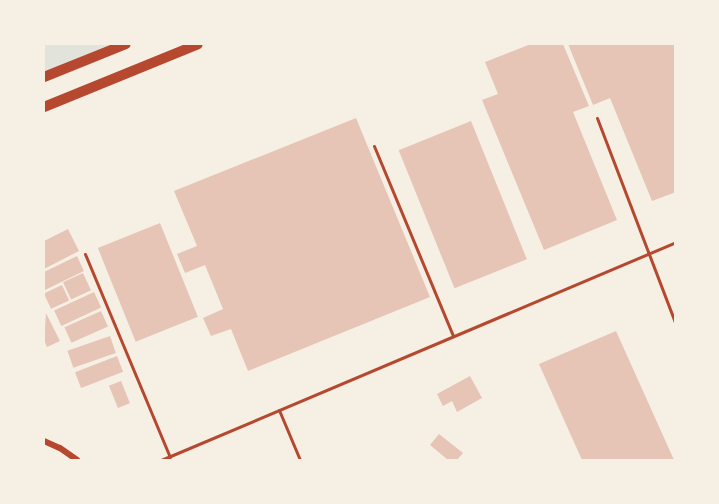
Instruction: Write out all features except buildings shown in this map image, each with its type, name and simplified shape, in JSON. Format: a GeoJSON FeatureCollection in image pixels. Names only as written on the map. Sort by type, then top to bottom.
{"type":"FeatureCollection","features":[{"type":"Feature","properties":{"kind":"highway"},"geometry":{"type":"LineString","coordinates":[[44,77],[126,44]]}},
{"type":"Feature","properties":{"kind":"highway"},"geometry":{"type":"LineString","coordinates":[[44,106],[198,44]]}},
{"type":"Feature","properties":{"kind":"street"},"geometry":{"type":"LineString","coordinates":[[44,441],[77,460]]}},
{"type":"Feature","properties":{"kind":"lane"},"geometry":{"type":"LineString","coordinates":[[597,118],[675,325]]}},
{"type":"Feature","properties":{"kind":"lane"},"geometry":{"type":"LineString","coordinates":[[374,146],[453,336]]}},
{"type":"Feature","properties":{"kind":"lane"},"geometry":{"type":"LineString","coordinates":[[160,460],[675,242]]}},
{"type":"Feature","properties":{"kind":"lane"},"geometry":{"type":"LineString","coordinates":[[85,254],[170,456]]}},
{"type":"Feature","properties":{"kind":"lane"},"geometry":{"type":"LineString","coordinates":[[279,410],[300,460]]}},
{"type":"Feature","properties":{"kind":"shaded area"},"geometry":{"type":"Polygon","coordinates":[[[44,44],[112,44],[44,72],[44,44]]]}}]}
